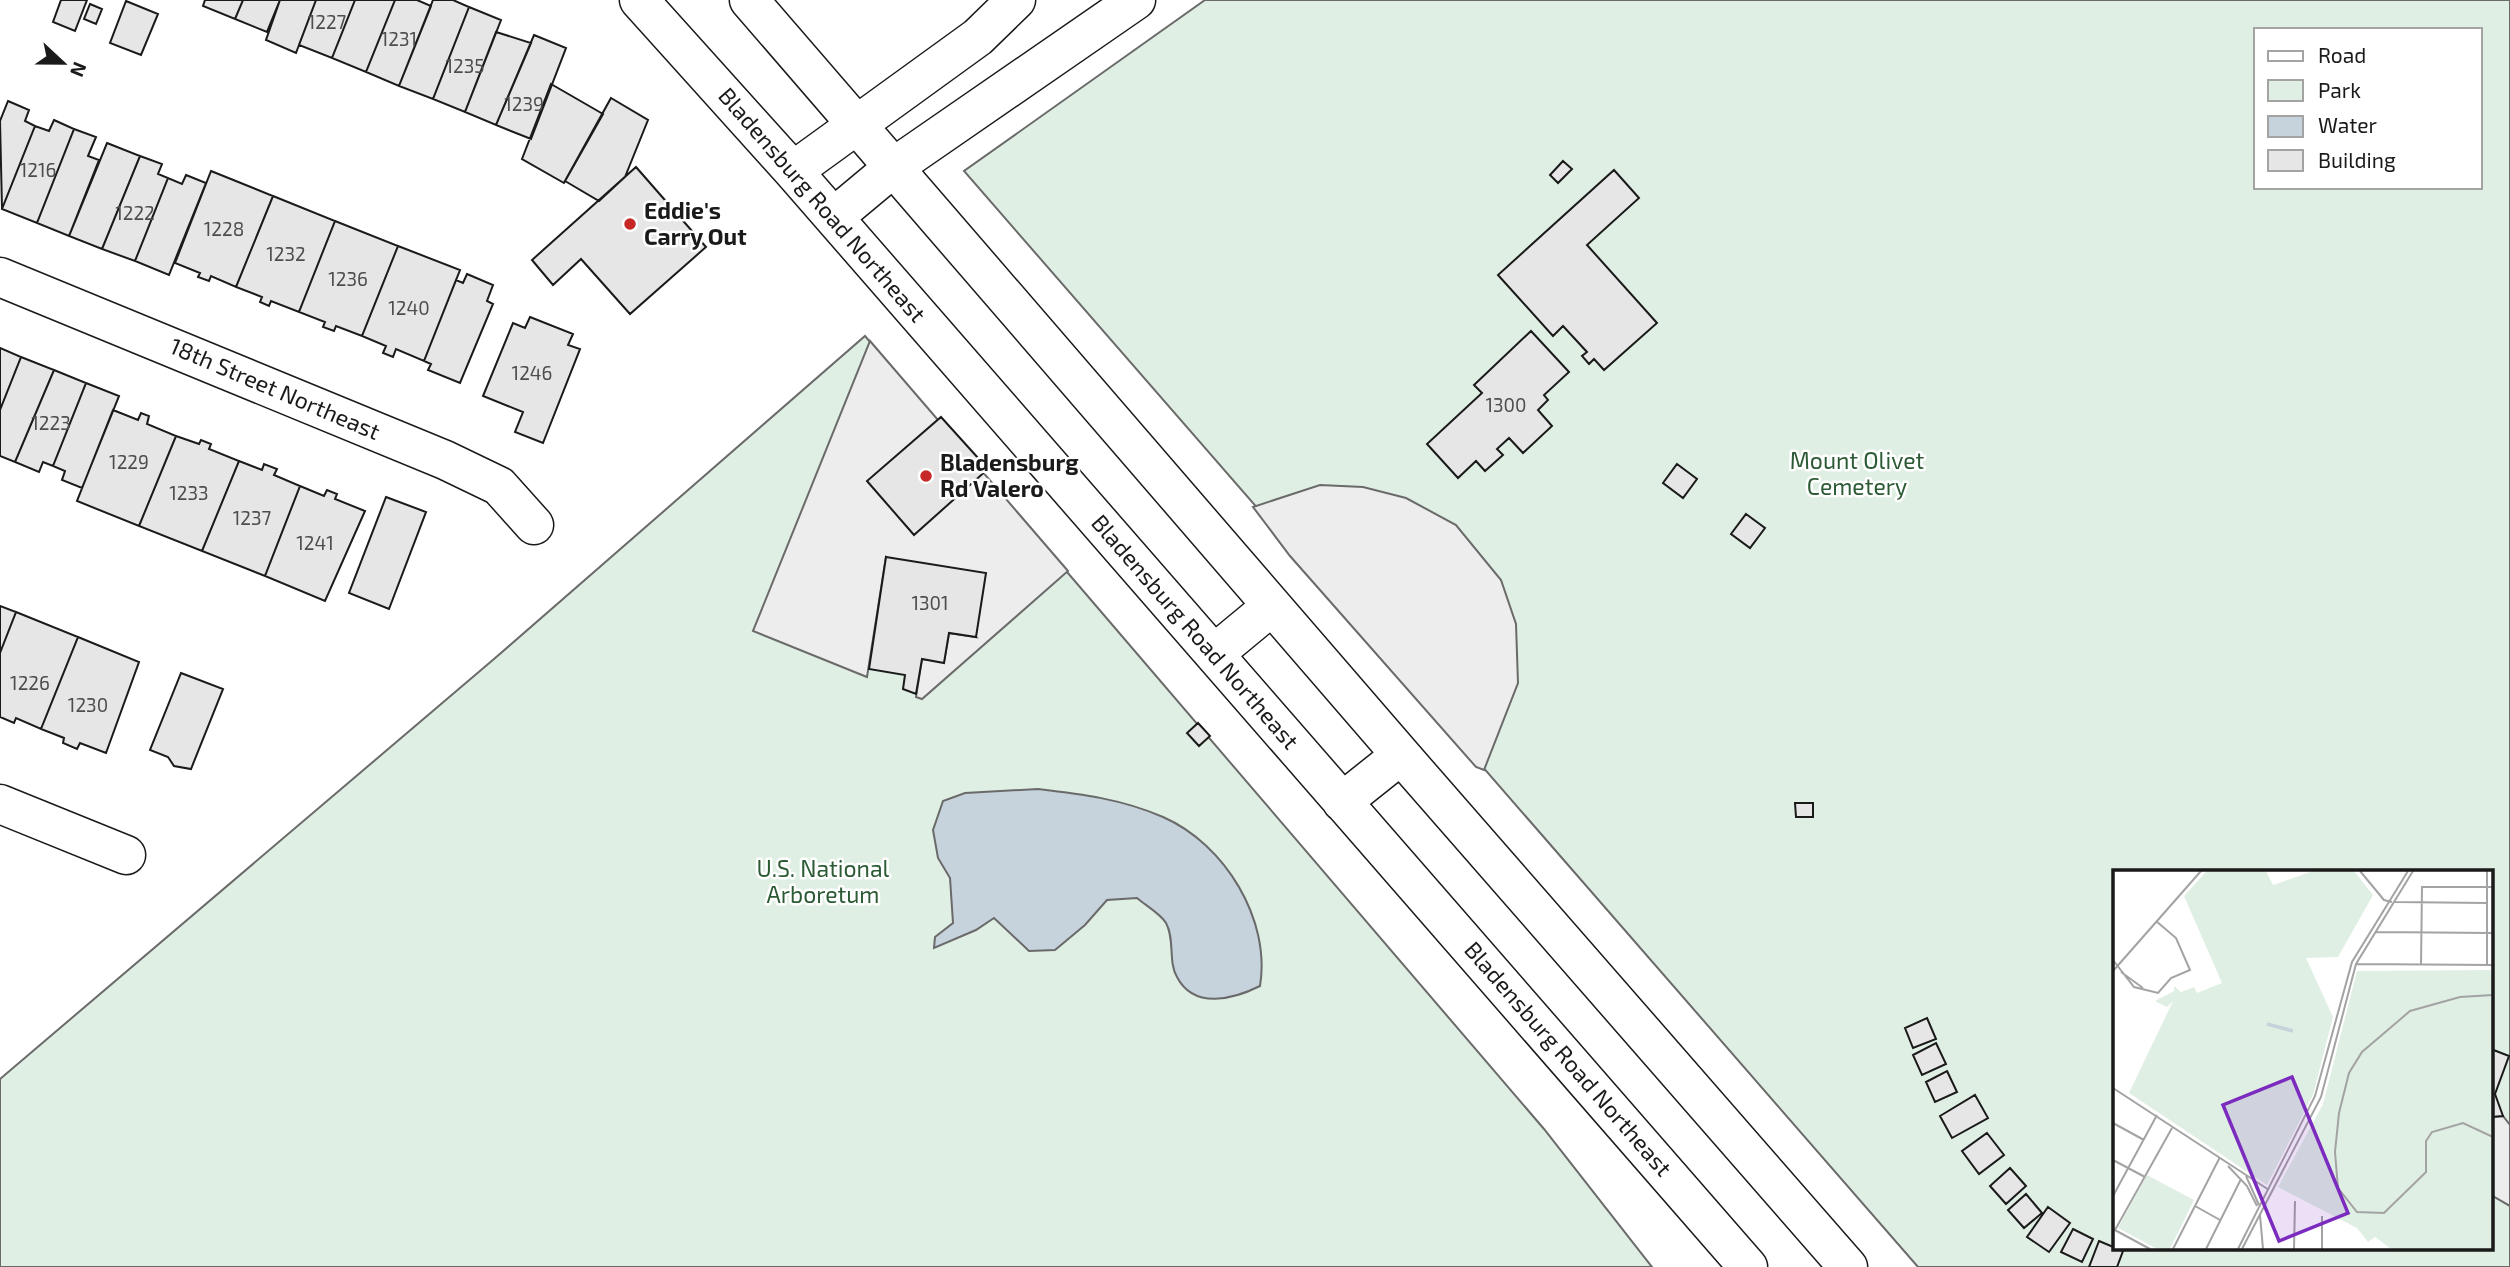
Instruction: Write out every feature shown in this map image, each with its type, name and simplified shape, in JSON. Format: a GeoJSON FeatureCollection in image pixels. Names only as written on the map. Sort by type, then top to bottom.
{"type":"FeatureCollection","features":[{"type":"Feature","properties":{"kind":"main road","name":"Bladensburg Road Northeast"},"geometry":{"type":"LineString","coordinates":[[639,0],[793,171],[1748,1267]]}},
{"type":"Feature","properties":{"kind":"main road"},"geometry":{"type":"LineString","coordinates":[[749,0],[1401,755],[1848,1267]]}},
{"type":"Feature","properties":{"kind":"main road"},"geometry":{"type":"LineString","coordinates":[[793,171],[855,123],[978,37],[1016,0]]}},
{"type":"Feature","properties":{"kind":"main road"},"geometry":{"type":"LineString","coordinates":[[834,218],[894,167],[1136,0]]}},
{"type":"Feature","properties":{"kind":"main road","name":"18th Street Northeast"},"geometry":{"type":"LineString","coordinates":[[0,277],[445,460],[499,486],[534,525]]}},
{"type":"Feature","properties":{"kind":"main road"},"geometry":{"type":"LineString","coordinates":[[1214,654],[1272,606]]}},
{"type":"Feature","properties":{"kind":"main road"},"geometry":{"type":"LineString","coordinates":[[1342,802],[1401,755]]}},
{"type":"Feature","properties":{"kind":"main road"},"geometry":{"type":"LineString","coordinates":[[0,804],[126,855]]}},
{"type":"Feature","properties":{"kind":"green space","name":"Mount Olivet Cemetery"},"geometry":{"type":"Polygon","coordinates":[[[1205,0],[2510,0],[2510,1267],[1918,1267],[964,171],[1205,0]]]}},
{"type":"Feature","properties":{"kind":"green space","name":"U.S. National Arboretum"},"geometry":{"type":"Polygon","coordinates":[[[865,336],[1544,1129],[1652,1267],[0,1267],[0,1079],[494,659],[865,336]]]}},
{"type":"Feature","properties":{"kind":"shaded area"},"geometry":{"type":"Polygon","coordinates":[[[870,341],[1068,571],[922,699],[916,697],[922,659],[944,662],[949,633],[976,637],[886,557],[867,677],[753,631],[870,341]]]}},
{"type":"Feature","properties":{"kind":"shaded area"},"geometry":{"type":"Polygon","coordinates":[[[1320,485],[1363,487],[1406,498],[1456,525],[1501,580],[1516,624],[1518,683],[1484,770],[1476,767],[1290,556],[1253,507],[1320,485]]]}},
{"type":"Feature","properties":{"kind":"shaded area"},"geometry":{"type":"Polygon","coordinates":[[[2503,1116],[2510,1125],[2510,1206],[2492,1196],[2492,1117],[2503,1116]]]}},
{"type":"Feature","properties":{"kind":"water"},"geometry":{"type":"Polygon","coordinates":[[[1038,789],[1101,798],[1148,811],[1185,829],[1206,846],[1224,865],[1239,887],[1250,911],[1262,961],[1260,986],[1227,998],[1204,998],[1193,994],[1184,987],[1174,971],[1166,923],[1137,898],[1107,900],[1085,925],[1055,950],[1029,951],[994,918],[976,930],[934,948],[935,937],[953,923],[950,878],[938,858],[933,830],[943,801],[965,793],[1038,789]]]}},
{"type":"Feature","properties":{"kind":"building"},"geometry":{"type":"Polygon","coordinates":[[[61,0],[87,0],[75,31],[53,22],[61,0]]]}},
{"type":"Feature","properties":{"kind":"building"},"geometry":{"type":"Polygon","coordinates":[[[205,0],[243,0],[235,19],[203,6],[205,0]]]}},
{"type":"Feature","properties":{"kind":"building"},"geometry":{"type":"Polygon","coordinates":[[[243,0],[280,0],[267,32],[235,19],[243,0]]]}},
{"type":"Feature","properties":{"kind":"building"},"geometry":{"type":"Polygon","coordinates":[[[280,0],[316,0],[296,53],[266,40],[280,0]]]}},
{"type":"Feature","properties":{"kind":"building"},"geometry":{"type":"Polygon","coordinates":[[[316,0],[355,0],[332,58],[299,45],[316,0]]]}},
{"type":"Feature","properties":{"kind":"building"},"geometry":{"type":"Polygon","coordinates":[[[355,0],[395,0],[366,72],[332,58],[355,0]]]}},
{"type":"Feature","properties":{"kind":"building"},"geometry":{"type":"Polygon","coordinates":[[[395,0],[417,0],[431,6],[399,86],[366,72],[395,0]]]}},
{"type":"Feature","properties":{"kind":"building"},"geometry":{"type":"Polygon","coordinates":[[[433,0],[453,0],[469,7],[433,99],[399,86],[433,0]]]}},
{"type":"Feature","properties":{"kind":"building"},"geometry":{"type":"Polygon","coordinates":[[[126,1],[158,14],[141,55],[110,43],[126,1]]]}},
{"type":"Feature","properties":{"kind":"building"},"geometry":{"type":"Polygon","coordinates":[[[90,4],[102,9],[96,24],[84,19],[90,4]]]}},
{"type":"Feature","properties":{"kind":"building"},"geometry":{"type":"Polygon","coordinates":[[[469,7],[501,20],[465,112],[433,99],[469,7]]]}},
{"type":"Feature","properties":{"kind":"building"},"geometry":{"type":"Polygon","coordinates":[[[496,32],[531,43],[496,125],[465,112],[496,32]]]}},
{"type":"Feature","properties":{"kind":"building"},"geometry":{"type":"Polygon","coordinates":[[[534,35],[566,48],[531,139],[496,125],[534,35]]]}},
{"type":"Feature","properties":{"kind":"building"},"geometry":{"type":"Polygon","coordinates":[[[551,84],[603,114],[564,183],[522,159],[551,84]]]}},
{"type":"Feature","properties":{"kind":"building"},"geometry":{"type":"Polygon","coordinates":[[[611,98],[648,120],[625,177],[599,201],[565,181],[611,98]]]}},
{"type":"Feature","properties":{"kind":"building"},"geometry":{"type":"Polygon","coordinates":[[[8,101],[29,110],[25,121],[35,126],[2,209],[0,121],[8,101]]]}},
{"type":"Feature","properties":{"kind":"building"},"geometry":{"type":"Polygon","coordinates":[[[54,120],[74,129],[37,223],[2,209],[35,126],[49,131],[54,120]]]}},
{"type":"Feature","properties":{"kind":"building"},"geometry":{"type":"Polygon","coordinates":[[[74,129],[96,137],[88,156],[99,160],[69,236],[37,223],[74,129]]]}},
{"type":"Feature","properties":{"kind":"building"},"geometry":{"type":"Polygon","coordinates":[[[107,143],[140,156],[102,249],[69,236],[107,143]]]}},
{"type":"Feature","properties":{"kind":"building"},"geometry":{"type":"Polygon","coordinates":[[[140,156],[162,164],[158,174],[168,178],[135,261],[102,249],[140,156]]]}},
{"type":"Feature","properties":{"kind":"building"},"geometry":{"type":"Polygon","coordinates":[[[1563,161],[1572,169],[1558,183],[1550,175],[1563,161]]]}},
{"type":"Feature","properties":{"kind":"building","name":"Eddie's Carry Out"},"geometry":{"type":"Polygon","coordinates":[[[636,167],[706,247],[630,314],[581,259],[553,285],[532,260],[636,167]]]}},
{"type":"Feature","properties":{"kind":"building"},"geometry":{"type":"Polygon","coordinates":[[[1614,170],[1639,198],[1587,245],[1657,323],[1604,370],[1594,359],[1589,364],[1582,356],[1587,352],[1563,326],[1553,336],[1498,275],[1614,170]]]}},
{"type":"Feature","properties":{"kind":"building"},"geometry":{"type":"Polygon","coordinates":[[[211,171],[273,196],[236,287],[211,276],[209,281],[198,277],[200,273],[175,263],[211,171]]]}},
{"type":"Feature","properties":{"kind":"building"},"geometry":{"type":"Polygon","coordinates":[[[186,175],[206,183],[169,275],[135,261],[168,178],[182,184],[186,175]]]}},
{"type":"Feature","properties":{"kind":"building"},"geometry":{"type":"Polygon","coordinates":[[[273,196],[335,221],[299,312],[271,301],[269,306],[260,302],[262,297],[236,287],[273,196]]]}},
{"type":"Feature","properties":{"kind":"building"},"geometry":{"type":"Polygon","coordinates":[[[335,221],[398,246],[362,336],[336,326],[334,331],[323,327],[325,322],[299,312],[335,221]]]}},
{"type":"Feature","properties":{"kind":"building"},"geometry":{"type":"Polygon","coordinates":[[[398,246],[460,270],[424,361],[396,349],[393,357],[383,353],[386,346],[362,336],[398,246]]]}},
{"type":"Feature","properties":{"kind":"building"},"geometry":{"type":"Polygon","coordinates":[[[467,274],[493,285],[487,301],[493,304],[460,383],[428,370],[431,364],[424,361],[456,280],[463,283],[467,274]]]}},
{"type":"Feature","properties":{"kind":"building"},"geometry":{"type":"Polygon","coordinates":[[[530,317],[573,334],[568,345],[580,349],[543,443],[515,432],[523,412],[483,396],[513,323],[525,328],[530,317]]]}},
{"type":"Feature","properties":{"kind":"building"},"geometry":{"type":"Polygon","coordinates":[[[1531,331],[1569,372],[1544,395],[1548,400],[1538,410],[1552,426],[1523,453],[1509,438],[1497,449],[1503,455],[1485,471],[1476,461],[1458,478],[1427,444],[1482,393],[1474,385],[1531,331]]]}},
{"type":"Feature","properties":{"kind":"building"},"geometry":{"type":"Polygon","coordinates":[[[0,348],[21,357],[0,410],[0,348]]]}},
{"type":"Feature","properties":{"kind":"building"},"geometry":{"type":"Polygon","coordinates":[[[21,357],[54,370],[15,462],[0,456],[0,410],[21,357]]]}},
{"type":"Feature","properties":{"kind":"building"},"geometry":{"type":"Polygon","coordinates":[[[54,370],[86,383],[53,466],[43,462],[39,472],[15,462],[54,370]]]}},
{"type":"Feature","properties":{"kind":"building"},"geometry":{"type":"Polygon","coordinates":[[[86,383],[119,396],[82,488],[62,480],[65,471],[53,466],[86,383]]]}},
{"type":"Feature","properties":{"kind":"building"},"geometry":{"type":"Polygon","coordinates":[[[113,410],[138,420],[141,413],[149,416],[147,424],[176,436],[139,526],[77,501],[113,410]]]}},
{"type":"Feature","properties":{"kind":"building","name":"Bladensburg Rd Valero"},"geometry":{"type":"Polygon","coordinates":[[[941,417],[988,469],[914,535],[867,481],[941,417]]]}},
{"type":"Feature","properties":{"kind":"building"},"geometry":{"type":"Polygon","coordinates":[[[176,436],[199,444],[201,440],[211,444],[209,449],[239,461],[202,551],[139,526],[176,436]]]}},
{"type":"Feature","properties":{"kind":"building"},"geometry":{"type":"Polygon","coordinates":[[[239,461],[262,470],[264,464],[277,469],[274,475],[300,486],[265,576],[202,551],[239,461]]]}},
{"type":"Feature","properties":{"kind":"building"},"geometry":{"type":"Polygon","coordinates":[[[1677,464],[1697,479],[1683,498],[1663,483],[1677,464]]]}},
{"type":"Feature","properties":{"kind":"building"},"geometry":{"type":"Polygon","coordinates":[[[300,486],[324,496],[327,490],[337,494],[335,499],[365,511],[325,601],[265,576],[300,486]]]}},
{"type":"Feature","properties":{"kind":"building"},"geometry":{"type":"Polygon","coordinates":[[[386,497],[426,512],[389,609],[349,593],[386,497]]]}},
{"type":"Feature","properties":{"kind":"building"},"geometry":{"type":"Polygon","coordinates":[[[1746,514],[1765,528],[1750,548],[1731,534],[1746,514]]]}},
{"type":"Feature","properties":{"kind":"building"},"geometry":{"type":"Polygon","coordinates":[[[886,557],[986,573],[976,637],[949,633],[944,663],[922,659],[916,694],[903,689],[905,675],[869,669],[886,557]]]}},
{"type":"Feature","properties":{"kind":"building"},"geometry":{"type":"Polygon","coordinates":[[[0,606],[16,612],[0,653],[0,606]]]}},
{"type":"Feature","properties":{"kind":"building"},"geometry":{"type":"Polygon","coordinates":[[[16,612],[78,637],[41,729],[16,718],[14,723],[0,717],[0,653],[16,612]]]}},
{"type":"Feature","properties":{"kind":"building"},"geometry":{"type":"Polygon","coordinates":[[[78,637],[139,662],[106,753],[80,743],[77,749],[63,743],[64,738],[41,729],[78,637]]]}},
{"type":"Feature","properties":{"kind":"building"},"geometry":{"type":"Polygon","coordinates":[[[181,673],[223,689],[191,769],[174,766],[168,757],[150,750],[181,673]]]}},
{"type":"Feature","properties":{"kind":"building"},"geometry":{"type":"Polygon","coordinates":[[[1198,723],[1210,736],[1199,746],[1187,733],[1198,723]]]}},
{"type":"Feature","properties":{"kind":"building"},"geometry":{"type":"Polygon","coordinates":[[[1795,803],[1813,803],[1813,817],[1796,817],[1795,803]]]}},
{"type":"Feature","properties":{"kind":"building"},"geometry":{"type":"Polygon","coordinates":[[[1927,1018],[1936,1039],[1913,1048],[1905,1028],[1927,1018]]]}},
{"type":"Feature","properties":{"kind":"building"},"geometry":{"type":"Polygon","coordinates":[[[1936,1043],[1946,1064],[1922,1075],[1913,1055],[1936,1043]]]}},
{"type":"Feature","properties":{"kind":"building"},"geometry":{"type":"Polygon","coordinates":[[[2492,1049],[2509,1056],[2495,1094],[2503,1116],[2492,1117],[2492,1049]]]}},
{"type":"Feature","properties":{"kind":"building"},"geometry":{"type":"Polygon","coordinates":[[[1947,1071],[1957,1092],[1935,1102],[1926,1082],[1947,1071]]]}},
{"type":"Feature","properties":{"kind":"building"},"geometry":{"type":"Polygon","coordinates":[[[1975,1095],[1988,1118],[1952,1138],[1940,1116],[1975,1095]]]}},
{"type":"Feature","properties":{"kind":"building"},"geometry":{"type":"Polygon","coordinates":[[[1987,1133],[2004,1155],[1979,1174],[1962,1151],[1987,1133]]]}},
{"type":"Feature","properties":{"kind":"building"},"geometry":{"type":"Polygon","coordinates":[[[2010,1168],[2026,1186],[2006,1204],[1990,1186],[2010,1168]]]}},
{"type":"Feature","properties":{"kind":"building"},"geometry":{"type":"Polygon","coordinates":[[[2026,1194],[2042,1213],[2024,1228],[2008,1210],[2026,1194]]]}},
{"type":"Feature","properties":{"kind":"building"},"geometry":{"type":"Polygon","coordinates":[[[2048,1207],[2070,1223],[2049,1252],[2027,1237],[2048,1207]]]}},
{"type":"Feature","properties":{"kind":"building"},"geometry":{"type":"Polygon","coordinates":[[[2073,1229],[2093,1239],[2082,1262],[2061,1252],[2073,1229]]]}},
{"type":"Feature","properties":{"kind":"building"},"geometry":{"type":"Polygon","coordinates":[[[2099,1241],[2113,1247],[2113,1250],[2123,1251],[2117,1267],[2089,1267],[2099,1241]]]}},
{"type":"Feature","properties":{"kind":"place","name":"Eddie's Carry Out"},"geometry":{"type":"Point","coordinates":[630,224]}},
{"type":"Feature","properties":{"kind":"place","name":"Bladensburg Rd Valero"},"geometry":{"type":"Point","coordinates":[926,476]}}]}
